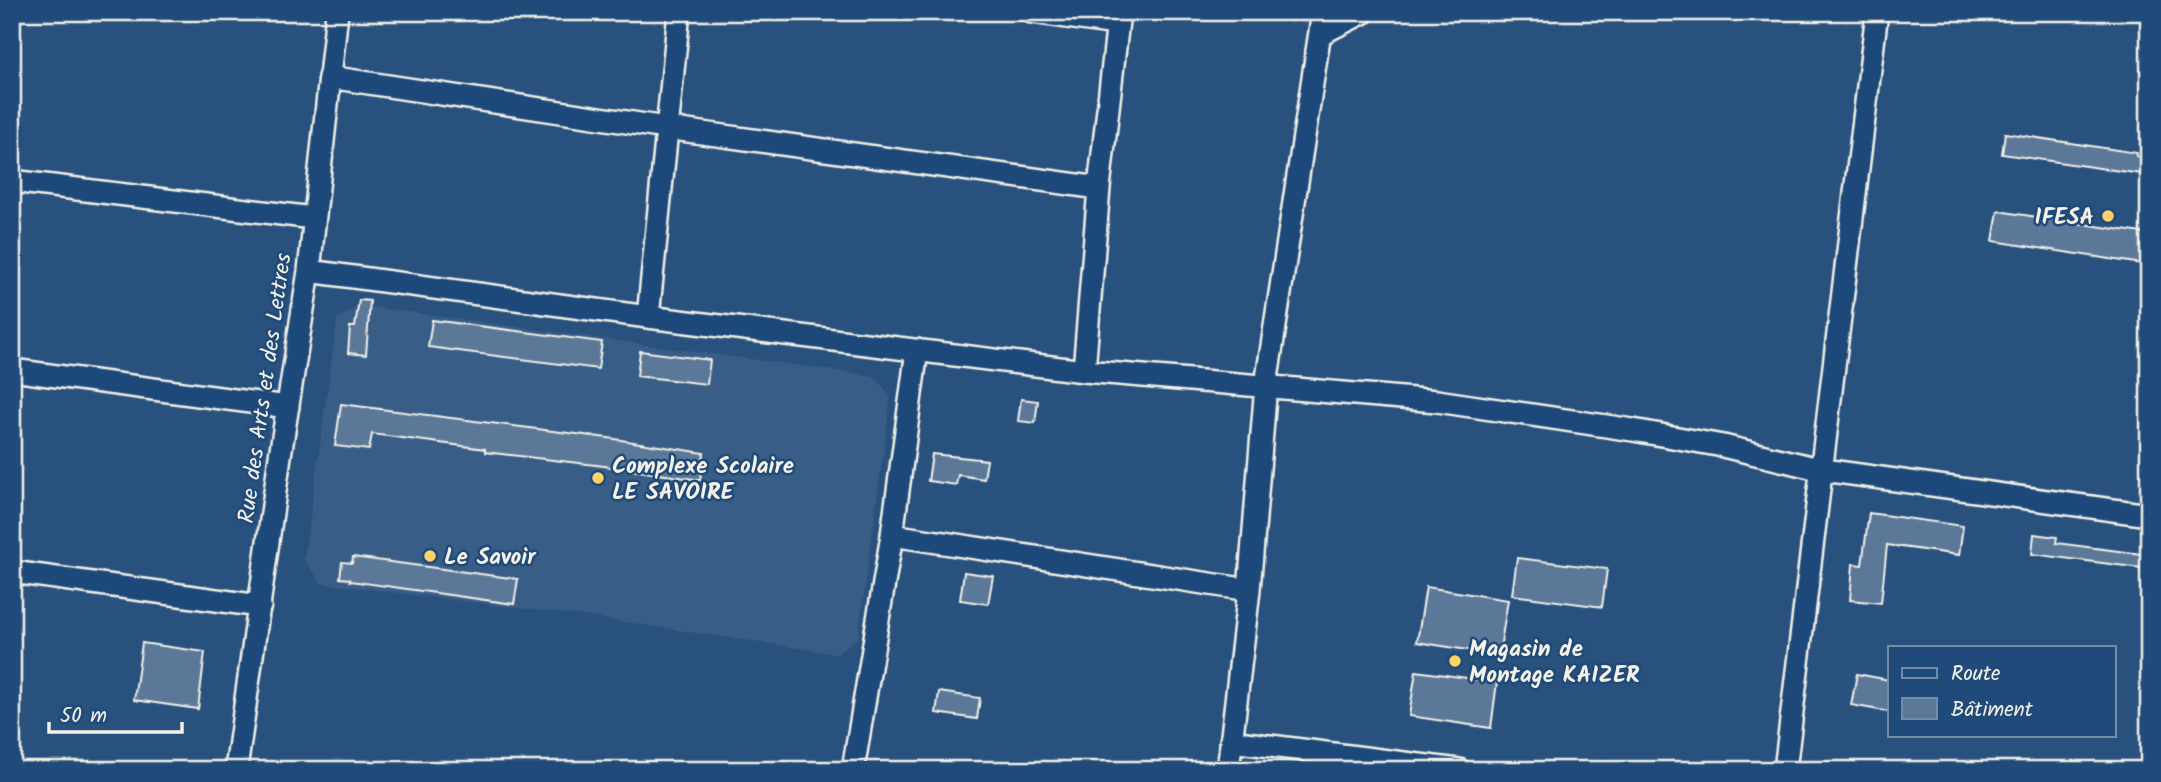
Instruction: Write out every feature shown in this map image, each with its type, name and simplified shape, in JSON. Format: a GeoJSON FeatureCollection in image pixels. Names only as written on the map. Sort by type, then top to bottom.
{"type":"FeatureCollection","features":[{"type":"Feature","properties":{"kind":"street","name":"Rue des Arts et des Lettres"},"geometry":{"type":"LineString","coordinates":[[236,770],[309,271],[337,12]]}},
{"type":"Feature","properties":{"kind":"street"},"geometry":{"type":"LineString","coordinates":[[648,317],[679,12]]}},
{"type":"Feature","properties":{"kind":"street"},"geometry":{"type":"LineString","coordinates":[[1031,12],[1118,18],[1099,188],[1084,371]]}},
{"type":"Feature","properties":{"kind":"street"},"geometry":{"type":"LineString","coordinates":[[1228,770],[1249,590],[1266,385],[1323,23],[1364,12]]}},
{"type":"Feature","properties":{"kind":"street"},"geometry":{"type":"LineString","coordinates":[[1786,770],[1877,12]]}},
{"type":"Feature","properties":{"kind":"street"},"geometry":{"type":"LineString","coordinates":[[329,77],[666,128],[1099,188]]}},
{"type":"Feature","properties":{"kind":"street"},"geometry":{"type":"LineString","coordinates":[[12,181],[313,218]]}},
{"type":"Feature","properties":{"kind":"street"},"geometry":{"type":"LineString","coordinates":[[309,271],[648,317],[1084,371],[1437,401],[1723,446],[1823,470],[2149,515]]}},
{"type":"Feature","properties":{"kind":"street"},"geometry":{"type":"LineString","coordinates":[[853,770],[892,535],[917,350]]}},
{"type":"Feature","properties":{"kind":"street"},"geometry":{"type":"LineString","coordinates":[[12,370],[288,407]]}},
{"type":"Feature","properties":{"kind":"street"},"geometry":{"type":"LineString","coordinates":[[892,535],[1249,590]]}},
{"type":"Feature","properties":{"kind":"street"},"geometry":{"type":"LineString","coordinates":[[12,572],[260,606]]}},
{"type":"Feature","properties":{"kind":"street"},"geometry":{"type":"LineString","coordinates":[[1231,741],[1459,770]]}},
{"type":"Feature","properties":{"kind":"shaded area","name":"Complexe Scolaire LE SAVOIRE"},"geometry":{"type":"Polygon","coordinates":[[[358,305],[874,376],[891,397],[858,638],[837,654],[590,617],[321,583],[304,559],[337,320],[358,305]]]}},
{"type":"Feature","properties":{"kind":"building"},"geometry":{"type":"Polygon","coordinates":[[[2005,133],[2137,153],[2136,156],[2149,158],[2149,175],[2002,154],[2005,133]]]}},
{"type":"Feature","properties":{"kind":"building"},"geometry":{"type":"Polygon","coordinates":[[[1998,211],[2149,234],[2149,265],[1993,241],[1998,211]]]}},
{"type":"Feature","properties":{"kind":"building"},"geometry":{"type":"Polygon","coordinates":[[[359,300],[370,301],[366,355],[348,353],[350,327],[355,327],[359,300]]]}},
{"type":"Feature","properties":{"kind":"building"},"geometry":{"type":"Polygon","coordinates":[[[432,320],[602,342],[598,369],[428,347],[432,320]]]}},
{"type":"Feature","properties":{"kind":"building"},"geometry":{"type":"Polygon","coordinates":[[[640,351],[710,360],[707,384],[637,376],[640,351]]]}},
{"type":"Feature","properties":{"kind":"building"},"geometry":{"type":"Polygon","coordinates":[[[1021,399],[1038,401],[1035,423],[1018,421],[1021,399]]]}},
{"type":"Feature","properties":{"kind":"building"},"geometry":{"type":"Polygon","coordinates":[[[341,404],[704,453],[700,480],[485,452],[485,449],[372,434],[369,450],[335,446],[341,404]]]}},
{"type":"Feature","properties":{"kind":"building"},"geometry":{"type":"Polygon","coordinates":[[[932,454],[987,460],[984,479],[958,475],[956,485],[928,481],[932,454]]]}},
{"type":"Feature","properties":{"kind":"building"},"geometry":{"type":"Polygon","coordinates":[[[1869,513],[1963,526],[1959,555],[1887,545],[1881,603],[1850,600],[1853,564],[1862,565],[1869,513]]]}},
{"type":"Feature","properties":{"kind":"building"},"geometry":{"type":"Polygon","coordinates":[[[2034,534],[2057,537],[2056,543],[2149,555],[2149,569],[2032,554],[2034,534]]]}},
{"type":"Feature","properties":{"kind":"building"},"geometry":{"type":"Polygon","coordinates":[[[353,557],[518,579],[514,604],[340,578],[342,562],[352,563],[353,557]]]}},
{"type":"Feature","properties":{"kind":"building"},"geometry":{"type":"Polygon","coordinates":[[[1517,558],[1607,569],[1602,607],[1512,595],[1517,558]]]}},
{"type":"Feature","properties":{"kind":"building"},"geometry":{"type":"Polygon","coordinates":[[[964,572],[993,576],[988,604],[960,600],[964,572]]]}},
{"type":"Feature","properties":{"kind":"building"},"geometry":{"type":"Polygon","coordinates":[[[1426,587],[1508,600],[1499,655],[1417,642],[1426,587]]]}},
{"type":"Feature","properties":{"kind":"building"},"geometry":{"type":"Polygon","coordinates":[[[142,643],[205,652],[198,709],[134,700],[142,643]]]}},
{"type":"Feature","properties":{"kind":"building"},"geometry":{"type":"Polygon","coordinates":[[[1416,671],[1497,682],[1491,728],[1409,716],[1416,671]]]}},
{"type":"Feature","properties":{"kind":"building"},"geometry":{"type":"Polygon","coordinates":[[[1857,674],[1888,680],[1888,712],[1851,705],[1857,674]]]}},
{"type":"Feature","properties":{"kind":"building"},"geometry":{"type":"Polygon","coordinates":[[[939,692],[980,698],[977,719],[936,713],[939,692]]]}},
{"type":"Feature","properties":{"kind":"place","name":"IFESA"},"geometry":{"type":"Point","coordinates":[2108,216]}},
{"type":"Feature","properties":{"kind":"place","name":"Complexe Scolaire LE SAVOIRE"},"geometry":{"type":"Point","coordinates":[598,478]}},
{"type":"Feature","properties":{"kind":"place","name":"Le Savoir"},"geometry":{"type":"Point","coordinates":[430,556]}},
{"type":"Feature","properties":{"kind":"place","name":"Magasin de Montage KAIZER"},"geometry":{"type":"Point","coordinates":[1455,661]}}]}
